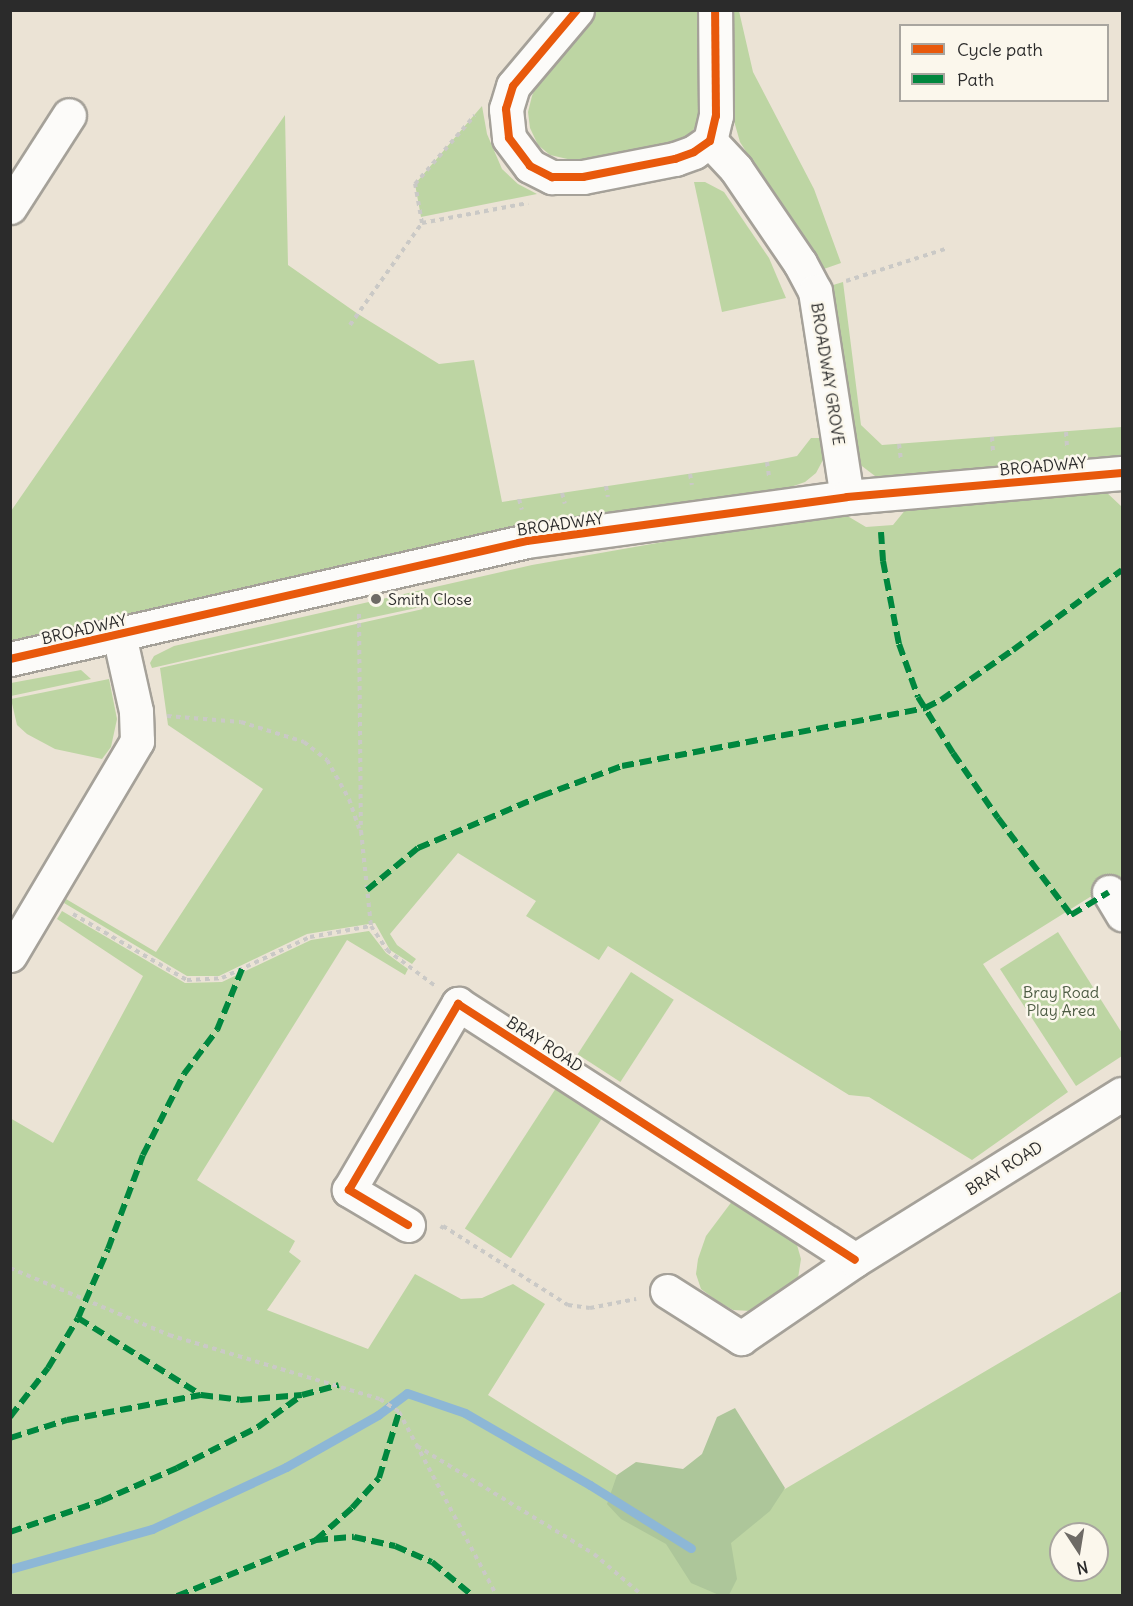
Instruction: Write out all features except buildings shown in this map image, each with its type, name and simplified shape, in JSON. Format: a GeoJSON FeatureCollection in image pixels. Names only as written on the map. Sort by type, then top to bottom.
{"type":"FeatureCollection","features":[{"type":"Feature","properties":{"kind":"street"},"geometry":{"type":"LineString","coordinates":[[577,10],[513,86],[506,109],[509,138],[530,166],[552,177],[583,177],[675,159],[694,152],[710,141],[716,116],[715,10]]}},
{"type":"Feature","properties":{"kind":"street"},"geometry":{"type":"LineString","coordinates":[[10,207],[69,115]]}},
{"type":"Feature","properties":{"kind":"street","name":"BROADWAY GROVE"},"geometry":{"type":"LineString","coordinates":[[710,141],[736,169],[800,263],[815,291],[847,497]]}},
{"type":"Feature","properties":{"kind":"street","name":"BROADWAY"},"geometry":{"type":"LineString","coordinates":[[10,659],[527,541],[847,497],[1122,473]]}},
{"type":"Feature","properties":{"kind":"street"},"geometry":{"type":"LineString","coordinates":[[10,955],[137,741],[136,711],[119,634]]}},
{"type":"Feature","properties":{"kind":"street"},"geometry":{"type":"LineString","coordinates":[[422,1231],[349,1190],[458,1004]]}},
{"type":"Feature","properties":{"kind":"street","name":"BRAY ROAD"},"geometry":{"type":"LineString","coordinates":[[458,1004],[855,1260]]}},
{"type":"Feature","properties":{"kind":"street","name":"BRAY ROAD"},"geometry":{"type":"LineString","coordinates":[[667,1291],[741,1338],[855,1260],[1122,1094]]}},
{"type":"Feature","properties":{"kind":"path"},"geometry":{"type":"LineString","coordinates":[[422,223],[415,184],[483,106],[513,86]]}},
{"type":"Feature","properties":{"kind":"path"},"geometry":{"type":"LineString","coordinates":[[350,325],[422,223],[548,199],[552,177]]}},
{"type":"Feature","properties":{"kind":"path"},"geometry":{"type":"LineString","coordinates":[[815,291],[948,248]]}},
{"type":"Feature","properties":{"kind":"path"},"geometry":{"type":"LineString","coordinates":[[354,580],[360,620],[361,831],[371,926],[387,950],[458,1004]]}},
{"type":"Feature","properties":{"kind":"path"},"geometry":{"type":"LineString","coordinates":[[136,711],[190,719],[240,722],[304,742],[327,760],[349,799],[361,831]]}},
{"type":"Feature","properties":{"kind":"path"},"geometry":{"type":"LineString","coordinates":[[44,897],[187,980],[222,978],[310,937],[371,926]]}},
{"type":"Feature","properties":{"kind":"path"},"geometry":{"type":"LineString","coordinates":[[422,1231],[443,1226],[567,1305],[577,1308],[606,1307],[667,1291]]}},
{"type":"Feature","properties":{"kind":"path"},"geometry":{"type":"LineString","coordinates":[[10,1269],[169,1335],[381,1399],[399,1412],[497,1596]]}},
{"type":"Feature","properties":{"kind":"path"},"geometry":{"type":"LineString","coordinates":[[417,1445],[594,1554],[642,1596]]}},
{"type":"Feature","properties":{"kind":"green space"},"geometry":{"type":"Polygon","coordinates":[[[596,11],[697,11],[703,29],[700,120],[678,144],[585,163],[550,155],[538,145],[530,128],[528,112],[538,81],[596,11]]]}},
{"type":"Feature","properties":{"kind":"green space"},"geometry":{"type":"Polygon","coordinates":[[[727,11],[739,11],[753,72],[814,189],[841,263],[821,270],[740,142],[734,121],[734,47],[727,11]]]}},
{"type":"Feature","properties":{"kind":"green space"},"geometry":{"type":"Polygon","coordinates":[[[482,106],[487,134],[502,169],[518,184],[537,194],[421,217],[415,184],[482,106]]]}},
{"type":"Feature","properties":{"kind":"green space"},"geometry":{"type":"Polygon","coordinates":[[[285,115],[288,265],[358,314],[439,364],[474,360],[502,502],[767,462],[797,456],[811,438],[825,438],[824,458],[816,473],[805,482],[785,489],[716,499],[11,646],[11,511],[285,115]]]}},
{"type":"Feature","properties":{"kind":"green space"},"geometry":{"type":"Polygon","coordinates":[[[694,182],[705,182],[724,192],[769,258],[786,298],[722,312],[694,182]]]}},
{"type":"Feature","properties":{"kind":"green space"},"geometry":{"type":"Polygon","coordinates":[[[843,282],[861,425],[882,445],[1122,427],[1122,456],[894,477],[875,476],[854,460],[820,289],[843,282]]]}},
{"type":"Feature","properties":{"kind":"green space"},"geometry":{"type":"Polygon","coordinates":[[[1104,490],[1122,507],[1122,877],[983,964],[1068,1092],[972,1160],[869,1097],[849,1095],[608,946],[599,960],[526,916],[536,901],[458,853],[390,934],[397,945],[416,959],[412,964],[390,950],[375,923],[307,934],[219,976],[187,976],[64,903],[66,899],[156,952],[263,789],[168,725],[160,668],[423,609],[421,607],[360,620],[152,668],[150,663],[154,656],[174,646],[532,565],[839,511],[866,527],[893,525],[911,503],[1104,490]]]}},
{"type":"Feature","properties":{"kind":"green space"},"geometry":{"type":"Polygon","coordinates":[[[81,670],[91,679],[11,696],[11,683],[81,670]]]}},
{"type":"Feature","properties":{"kind":"green space"},"geometry":{"type":"Polygon","coordinates":[[[109,679],[117,719],[111,747],[102,759],[55,749],[27,734],[17,725],[11,699],[109,679]]]}},
{"type":"Feature","properties":{"kind":"green space"},"geometry":{"type":"Polygon","coordinates":[[[62,911],[185,983],[222,982],[311,940],[369,931],[386,953],[408,969],[405,975],[347,940],[197,1180],[295,1241],[289,1252],[301,1261],[267,1310],[368,1349],[415,1274],[461,1299],[482,1298],[513,1284],[545,1304],[488,1395],[710,1533],[1122,1291],[1122,1595],[11,1595],[10,1118],[53,1143],[143,976],[57,919],[62,911]]]}},
{"type":"Feature","properties":{"kind":"green space","name":"Bray Road Play Area"},"geometry":{"type":"Polygon","coordinates":[[[1058,932],[1122,1033],[1122,1056],[1076,1086],[1000,969],[1058,932]]]}},
{"type":"Feature","properties":{"kind":"green space"},"geometry":{"type":"Polygon","coordinates":[[[631,972],[674,1000],[620,1082],[578,1054],[631,972]]]}},
{"type":"Feature","properties":{"kind":"green space"},"geometry":{"type":"Polygon","coordinates":[[[558,1085],[604,1115],[511,1258],[465,1228],[558,1085]]]}},
{"type":"Feature","properties":{"kind":"green space"},"geometry":{"type":"Polygon","coordinates":[[[736,1196],[795,1238],[801,1259],[798,1278],[772,1301],[751,1311],[733,1310],[717,1301],[701,1289],[696,1274],[698,1259],[706,1236],[736,1196]]]}},
{"type":"Feature","properties":{"kind":"green space"},"geometry":{"type":"Polygon","coordinates":[[[735,1408],[785,1488],[770,1511],[731,1543],[737,1579],[729,1595],[719,1595],[691,1583],[666,1544],[621,1519],[607,1504],[617,1475],[636,1462],[683,1469],[702,1454],[717,1417],[735,1408]]]}},
{"type":"Feature","properties":{"kind":"waterway"},"geometry":{"type":"LineString","coordinates":[[10,1569],[152,1529],[286,1467],[378,1415],[407,1393],[465,1413],[590,1485],[691,1548]]}},
{"type":"Feature","properties":{"kind":"marked path"},"geometry":{"type":"LineString","coordinates":[[881,532],[883,561],[899,644],[918,697],[953,753],[998,818],[1071,915],[1109,892]]}},
{"type":"Feature","properties":{"kind":"marked path"},"geometry":{"type":"LineString","coordinates":[[367,890],[418,848],[541,796],[622,766],[925,708],[941,700],[1013,650],[1122,570]]}},
{"type":"Feature","properties":{"kind":"marked path"},"geometry":{"type":"LineString","coordinates":[[10,1417],[48,1368],[78,1318],[108,1249],[143,1155],[184,1074],[217,1030],[242,969]]}},
{"type":"Feature","properties":{"kind":"marked path"},"geometry":{"type":"LineString","coordinates":[[78,1318],[201,1395],[240,1400],[302,1395]]}},
{"type":"Feature","properties":{"kind":"marked path"},"geometry":{"type":"LineString","coordinates":[[10,1532],[101,1501],[177,1468],[258,1427],[302,1395],[339,1385]]}},
{"type":"Feature","properties":{"kind":"marked path"},"geometry":{"type":"LineString","coordinates":[[10,1438],[67,1420],[201,1395]]}},
{"type":"Feature","properties":{"kind":"marked path"},"geometry":{"type":"LineString","coordinates":[[316,1540],[352,1508],[379,1478],[399,1412]]}},
{"type":"Feature","properties":{"kind":"marked path"},"geometry":{"type":"LineString","coordinates":[[177,1596],[316,1540],[354,1537],[395,1546],[432,1562],[473,1596]]}},
{"type":"Feature","properties":{"kind":"cycle path"},"geometry":{"type":"LineString","coordinates":[[577,10],[513,86],[506,109],[509,138],[530,166],[552,177],[583,177],[675,159],[694,152],[710,141],[716,116],[715,10]]}},
{"type":"Feature","properties":{"kind":"cycle path"},"geometry":{"type":"LineString","coordinates":[[10,659],[527,541],[847,497],[1122,473]]}},
{"type":"Feature","properties":{"kind":"cycle path"},"geometry":{"type":"LineString","coordinates":[[408,1225],[349,1190],[458,1004],[855,1260]]}},
{"type":"Feature","properties":{"kind":"place","name":"Smith Close"},"geometry":{"type":"Point","coordinates":[376,599]}}]}
